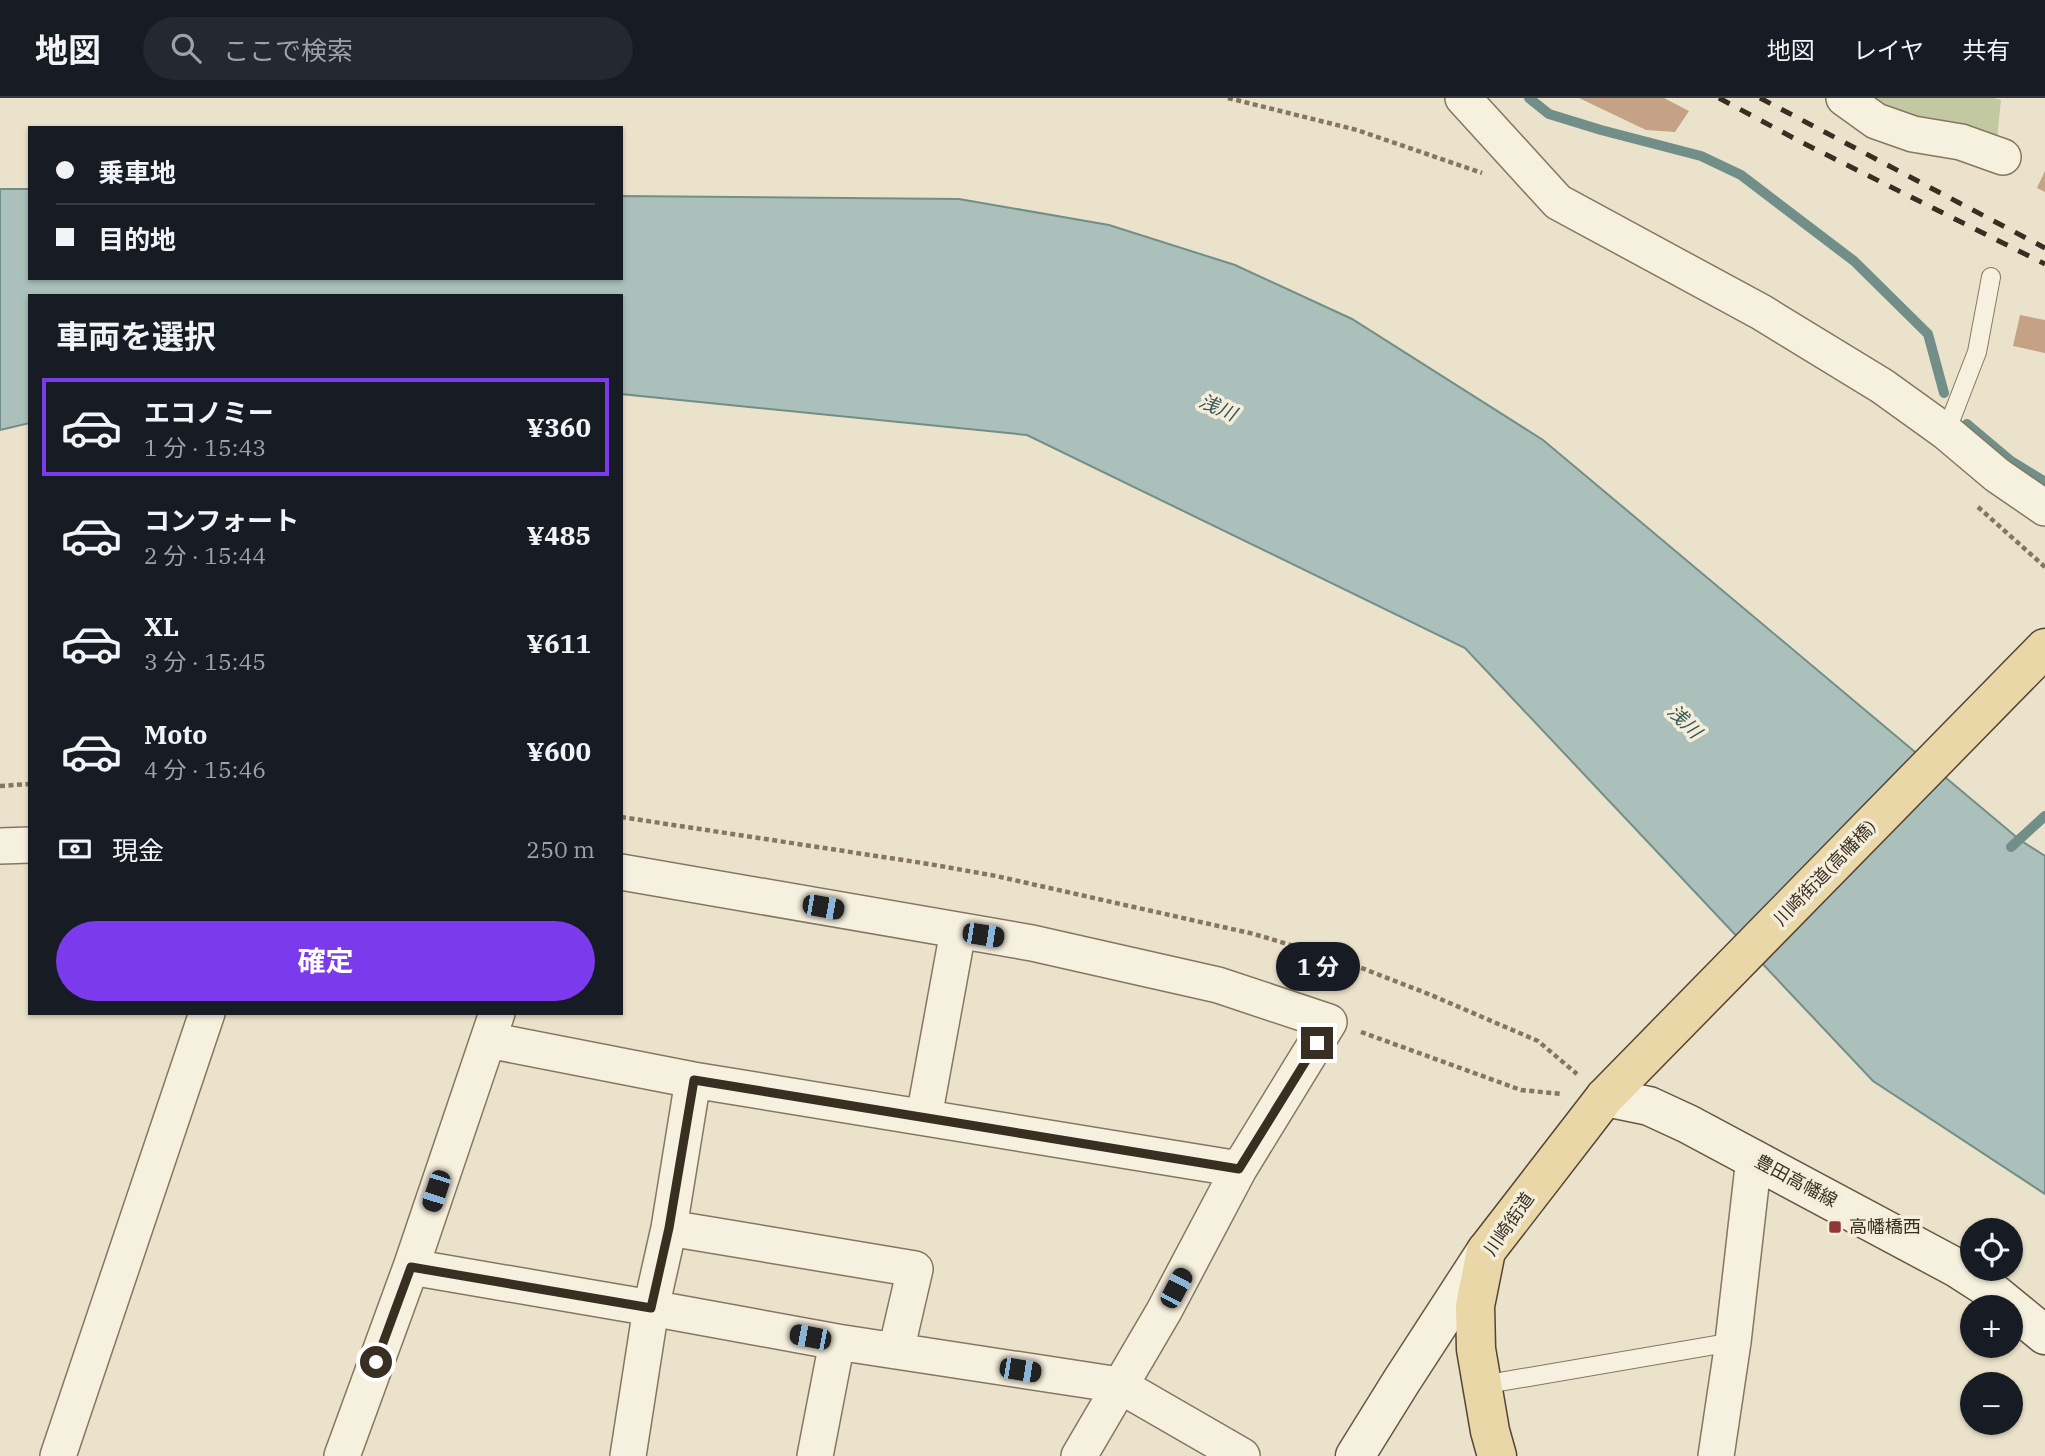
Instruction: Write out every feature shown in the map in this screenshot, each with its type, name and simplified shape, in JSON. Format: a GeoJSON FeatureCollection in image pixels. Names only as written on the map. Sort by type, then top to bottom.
{"type":"FeatureCollection","features":[{"type":"Feature","properties":{"kind":"main road","name":"川崎街道(高幡橋)"},"geometry":{"type":"LineString","coordinates":[[1605,1097],[2045,648]]}},
{"type":"Feature","properties":{"kind":"main road","name":"豊田高幡線"},"geometry":{"type":"LineString","coordinates":[[1605,1097],[1649,1106],[1754,1158],[1957,1268],[1985,1286],[2045,1335]]}},
{"type":"Feature","properties":{"kind":"main road","name":"川崎街道"},"geometry":{"type":"LineString","coordinates":[[1497,1456],[1476,1349],[1475,1306],[1486,1251],[1605,1097]]}},
{"type":"Feature","properties":{"kind":"main road"},"geometry":{"type":"LineString","coordinates":[[1355,1456],[1486,1251]]}},
{"type":"Feature","properties":{"kind":"street"},"geometry":{"type":"LineString","coordinates":[[1463,98],[1558,202],[1761,312],[1882,386],[1946,432],[1997,475],[2045,508]]}},
{"type":"Feature","properties":{"kind":"street"},"geometry":{"type":"LineString","coordinates":[[1844,98],[1876,121],[1913,134],[1961,142],[2003,157]]}},
{"type":"Feature","properties":{"kind":"street"},"geometry":{"type":"LineString","coordinates":[[0,846],[28,845]]}},
{"type":"Feature","properties":{"kind":"street"},"geometry":{"type":"LineString","coordinates":[[623,872],[1032,943],[1218,985],[1329,1021],[1239,1169],[1164,1311],[1079,1456]]}},
{"type":"Feature","properties":{"kind":"street"},"geometry":{"type":"LineString","coordinates":[[924,1117],[958,931]]}},
{"type":"Feature","properties":{"kind":"street"},"geometry":{"type":"LineString","coordinates":[[66,1455],[206,1015]]}},
{"type":"Feature","properties":{"kind":"street"},"geometry":{"type":"LineString","coordinates":[[342,1456],[411,1267],[492,1027],[694,1080],[1239,1169]]}},
{"type":"Feature","properties":{"kind":"street"},"geometry":{"type":"LineString","coordinates":[[628,1456],[651,1308],[669,1228],[694,1080]]}},
{"type":"Feature","properties":{"kind":"street"},"geometry":{"type":"LineString","coordinates":[[1716,1456],[1733,1342],[1754,1158]]}},
{"type":"Feature","properties":{"kind":"street"},"geometry":{"type":"LineString","coordinates":[[669,1228],[915,1269],[896,1351]]}},
{"type":"Feature","properties":{"kind":"street"},"geometry":{"type":"LineString","coordinates":[[411,1267],[837,1342],[1119,1385],[1242,1456]]}},
{"type":"Feature","properties":{"kind":"street"},"geometry":{"type":"LineString","coordinates":[[815,1456],[837,1342]]}},
{"type":"Feature","properties":{"kind":"lane"},"geometry":{"type":"LineString","coordinates":[[1946,432],[1977,352],[1991,277]]}},
{"type":"Feature","properties":{"kind":"lane"},"geometry":{"type":"LineString","coordinates":[[1482,1385],[1733,1342]]}},
{"type":"Feature","properties":{"kind":"path"},"geometry":{"type":"LineString","coordinates":[[1228,98],[1357,130],[1487,175]]}},
{"type":"Feature","properties":{"kind":"path"},"geometry":{"type":"LineString","coordinates":[[0,786],[28,784]]}},
{"type":"Feature","properties":{"kind":"path"},"geometry":{"type":"LineString","coordinates":[[623,817],[996,876],[1254,934],[1341,960],[1538,1041],[1605,1097]]}},
{"type":"Feature","properties":{"kind":"path"},"geometry":{"type":"LineString","coordinates":[[1329,1021],[1521,1090],[1605,1097]]}},
{"type":"Feature","properties":{"kind":"green space"},"geometry":{"type":"Polygon","coordinates":[[[1852,98],[2001,100],[1996,149],[1852,98]]]}},
{"type":"Feature","properties":{"kind":"water","name":"浅川"},"geometry":{"type":"Polygon","coordinates":[[[0,189],[28,189],[28,280],[623,280],[623,196],[959,199],[1109,225],[1235,265],[1352,319],[1543,440],[2020,840],[2045,856],[2045,1194],[1873,1081],[1465,648],[1027,435],[623,394],[623,294],[28,294],[28,423],[0,430],[0,189]]]}},
{"type":"Feature","properties":{"kind":"building"},"geometry":{"type":"Polygon","coordinates":[[[1579,98],[1664,98],[1689,111],[1675,132],[1646,130],[1579,98]]]}},
{"type":"Feature","properties":{"kind":"building"},"geometry":{"type":"Polygon","coordinates":[[[2045,171],[2045,192],[2037,188],[2045,171]]]}},
{"type":"Feature","properties":{"kind":"building"},"geometry":{"type":"Polygon","coordinates":[[[2020,315],[2045,320],[2045,353],[2013,346],[2020,315]]]}},
{"type":"Feature","properties":{"kind":"waterway"},"geometry":{"type":"LineString","coordinates":[[1529,98],[1549,114],[1701,156],[1741,175],[1854,261],[1928,334],[1944,393]]}},
{"type":"Feature","properties":{"kind":"waterway"},"geometry":{"type":"LineString","coordinates":[[1967,424],[2011,461],[2045,482]]}},
{"type":"Feature","properties":{"kind":"waterway"},"geometry":{"type":"LineString","coordinates":[[2011,847],[2045,816]]}},
{"type":"Feature","properties":{"kind":"railway"},"geometry":{"type":"LineString","coordinates":[[1719,98],[2045,264]]}},
{"type":"Feature","properties":{"kind":"railway"},"geometry":{"type":"LineString","coordinates":[[1760,98],[2045,248]]}},
{"type":"Feature","properties":{"kind":"place","name":"高幡橋西"},"geometry":{"type":"Point","coordinates":[1835,1227]}},
{"type":"Feature","properties":{"kind":"route"},"geometry":{"type":"LineString","coordinates":[[376,1362],[411,1267],[651,1308],[669,1228],[694,1080],[1239,1169],[1317,1043]]}}]}
